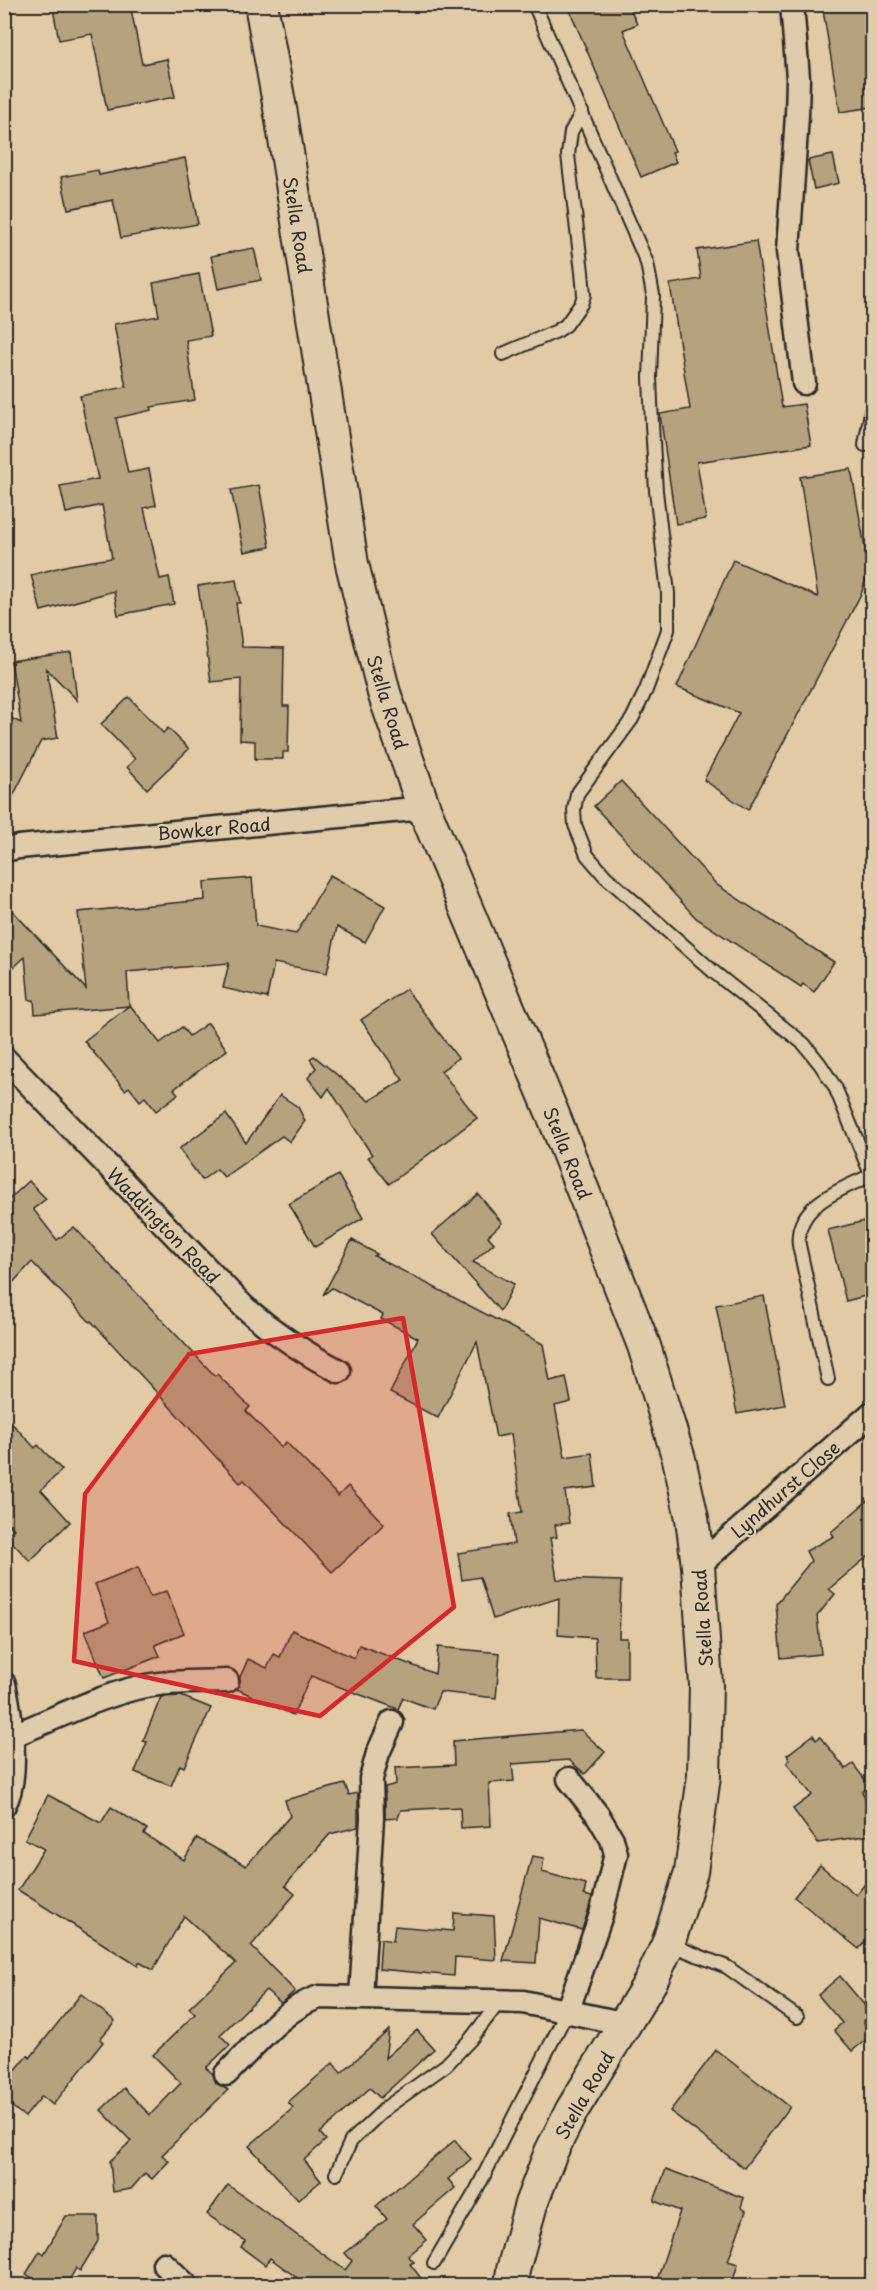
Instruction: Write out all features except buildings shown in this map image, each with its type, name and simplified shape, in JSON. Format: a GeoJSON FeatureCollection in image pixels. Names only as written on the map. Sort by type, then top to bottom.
{"type":"FeatureCollection","features":[{"type":"Feature","properties":{"kind":"main road","name":"Stella Road"},"geometry":{"type":"LineString","coordinates":[[261,4],[352,564],[384,693],[424,808],[554,1118],[644,1346],[679,1459],[692,1518],[698,1566],[706,1685],[704,1776],[691,1872],[668,1944],[651,1981],[572,2110],[551,2152],[531,2204],[513,2270],[511,2286]]}},
{"type":"Feature","properties":{"kind":"street"},"geometry":{"type":"LineString","coordinates":[[792,4],[798,78],[788,251],[804,383]]}},
{"type":"Feature","properties":{"kind":"street","name":"Bowker Road"},"geometry":{"type":"LineString","coordinates":[[4,850],[424,808]]}},
{"type":"Feature","properties":{"kind":"street","name":"Waddington Road"},"geometry":{"type":"LineString","coordinates":[[4,1058],[244,1308],[272,1332],[303,1353],[339,1371]]}},
{"type":"Feature","properties":{"kind":"street","name":"Lyndhurst Close"},"geometry":{"type":"LineString","coordinates":[[698,1566],[873,1413]]}},
{"type":"Feature","properties":{"kind":"street"},"geometry":{"type":"LineString","coordinates":[[11,1736],[101,1699],[136,1688],[166,1683],[227,1681]]}},
{"type":"Feature","properties":{"kind":"street"},"geometry":{"type":"LineString","coordinates":[[4,1684],[11,1736],[12,1772],[8,1798],[4,1805]]}},
{"type":"Feature","properties":{"kind":"street"},"geometry":{"type":"LineString","coordinates":[[361,1997],[372,1818],[371,1779],[378,1753],[392,1722]]}},
{"type":"Feature","properties":{"kind":"street"},"geometry":{"type":"LineString","coordinates":[[567,2012],[601,1915],[616,1854],[612,1839],[597,1814],[569,1779]]}},
{"type":"Feature","properties":{"kind":"street"},"geometry":{"type":"LineString","coordinates":[[226,2074],[293,2010],[319,1997],[523,2002],[626,2024]]}},
{"type":"Feature","properties":{"kind":"street"},"geometry":{"type":"LineString","coordinates":[[164,2264],[187,2286]]}},
{"type":"Feature","properties":{"kind":"lane"},"geometry":{"type":"LineString","coordinates":[[534,4],[647,263],[653,295],[650,378],[656,491],[668,593],[668,630],[646,690],[632,719],[577,794],[574,810],[575,825],[587,855],[605,876],[715,973],[804,1044],[835,1087],[872,1176],[823,1200],[799,1227],[799,1245],[828,1379]]}},
{"type":"Feature","properties":{"kind":"lane"},"geometry":{"type":"LineString","coordinates":[[502,354],[566,325],[584,296],[568,155],[571,132],[582,112]]}},
{"type":"Feature","properties":{"kind":"lane"},"geometry":{"type":"LineString","coordinates":[[865,445],[873,407]]}},
{"type":"Feature","properties":{"kind":"lane"},"geometry":{"type":"LineString","coordinates":[[668,1944],[727,1967],[797,2017]]}},
{"type":"Feature","properties":{"kind":"lane"},"geometry":{"type":"LineString","coordinates":[[336,2174],[351,2141],[387,2107],[446,2065],[470,2040],[500,2001]]}},
{"type":"Feature","properties":{"kind":"lane"},"geometry":{"type":"LineString","coordinates":[[434,2263],[477,2189],[567,2012]]}},
{"type":"Feature","properties":{"kind":"highlighted area"},"geometry":{"type":"Polygon","coordinates":[[[403,1318],[454,1607],[320,1716],[74,1661],[85,1494],[189,1354],[403,1318]]]}}]}
